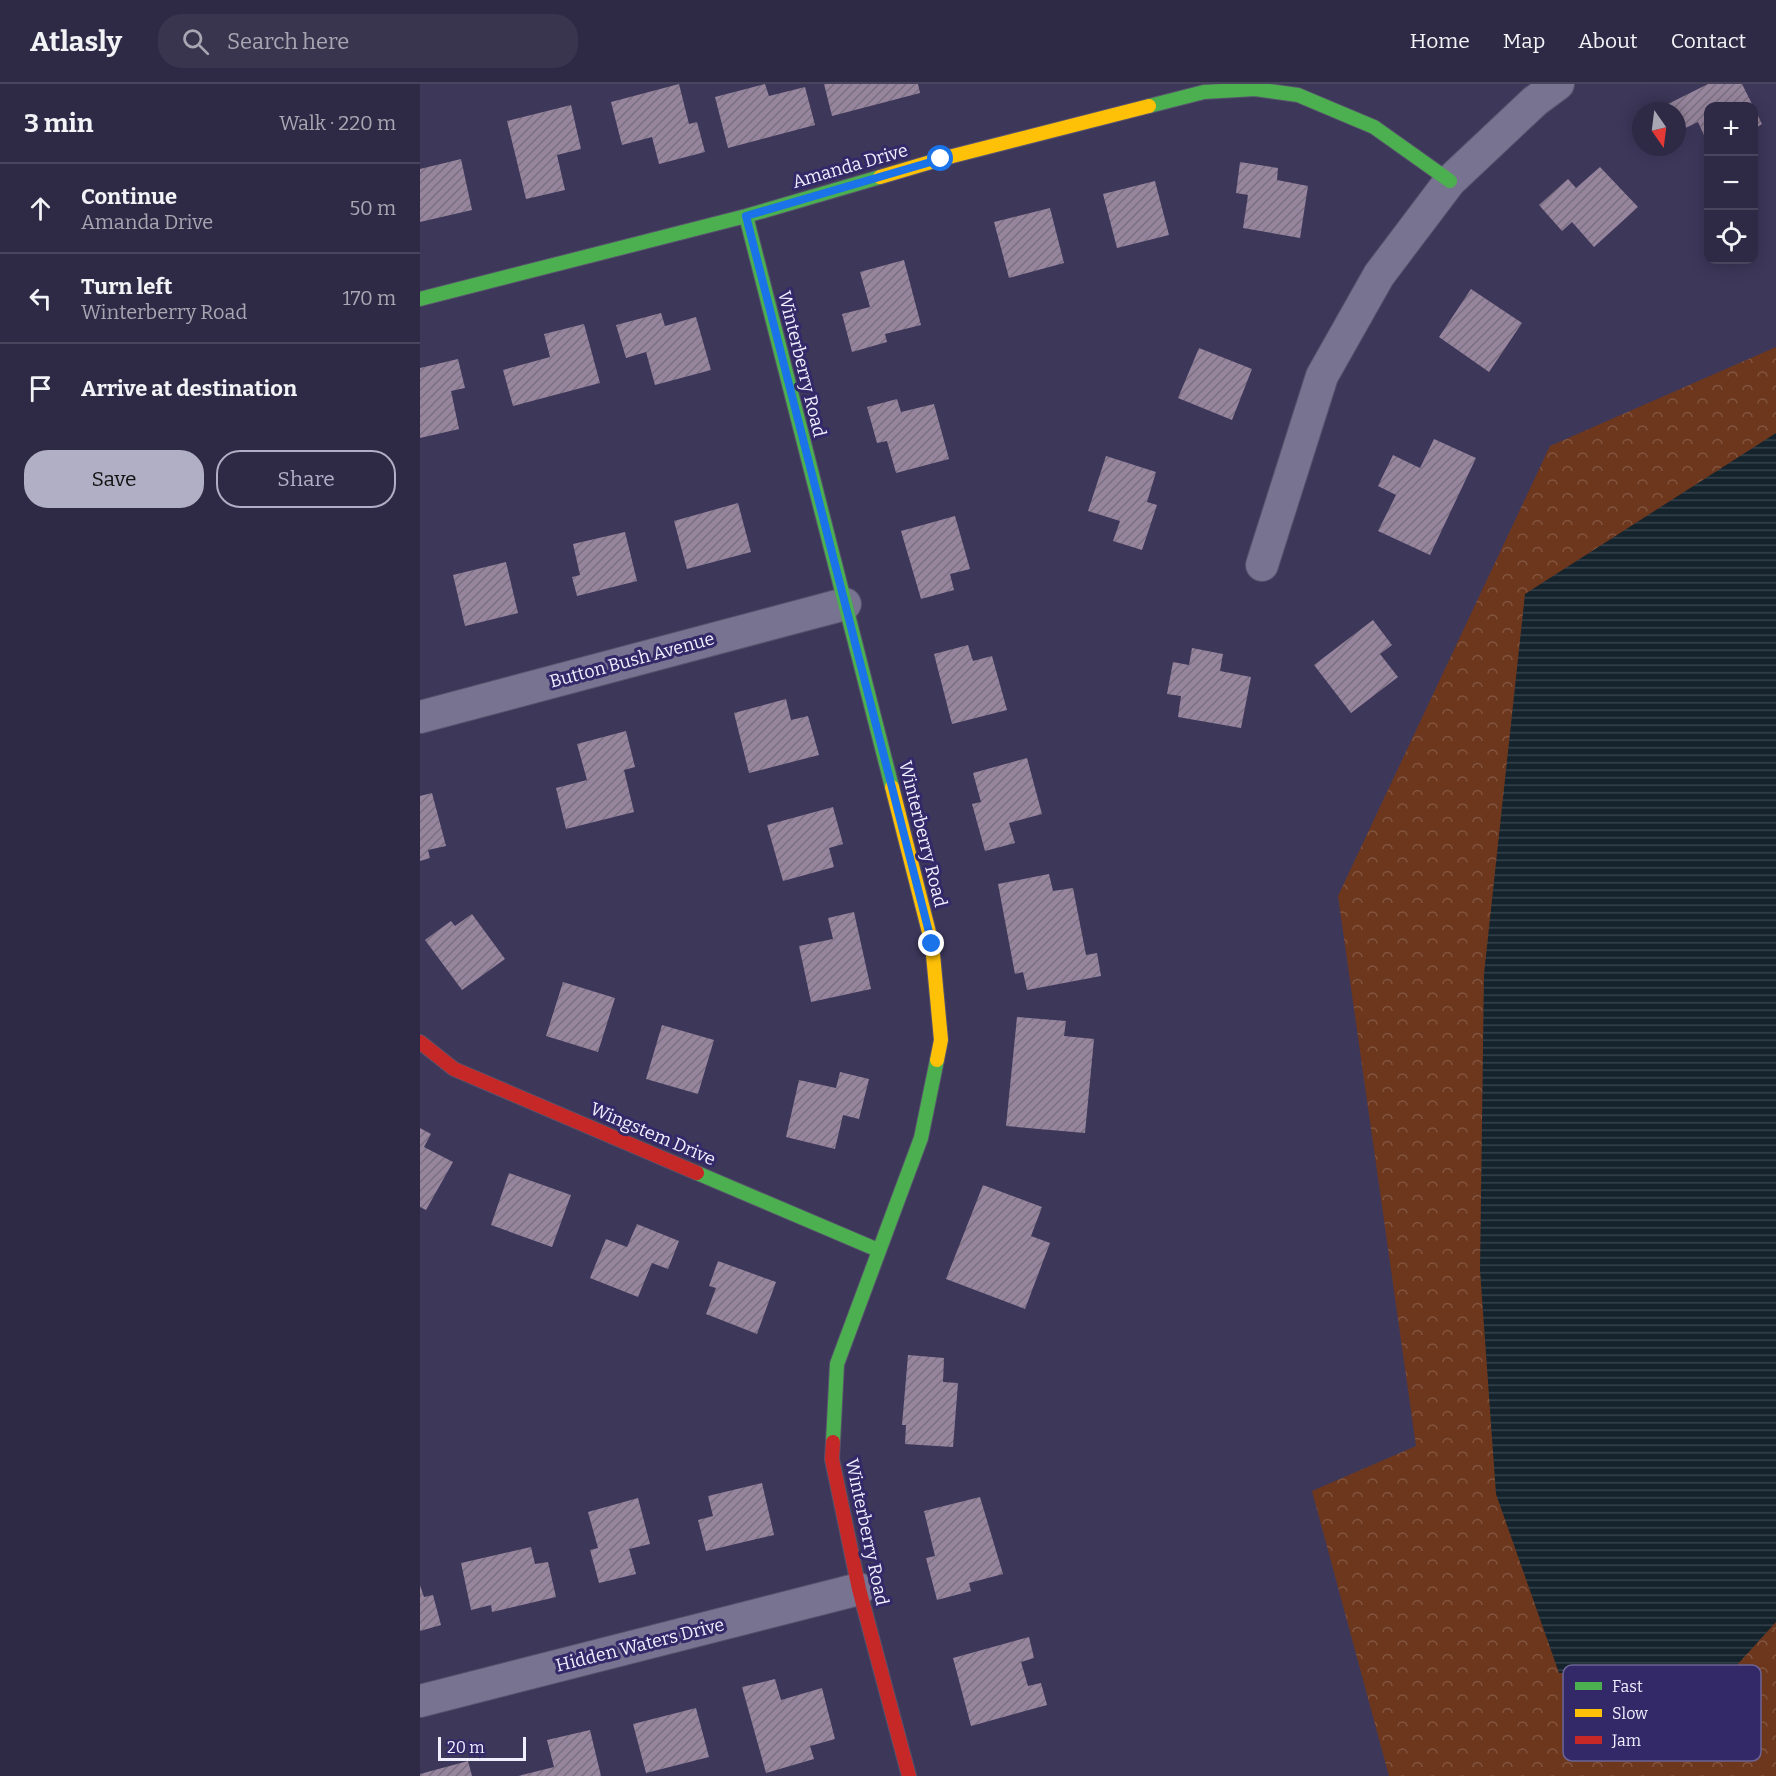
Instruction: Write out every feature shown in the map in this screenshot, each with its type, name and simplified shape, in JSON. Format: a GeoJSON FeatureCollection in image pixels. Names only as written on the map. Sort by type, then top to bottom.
{"type":"FeatureCollection","features":[{"type":"Feature","properties":{"kind":"street"},"geometry":{"type":"LineString","coordinates":[[1262,565],[1322,376],[1379,274],[1450,181],[1535,101],[1558,84]]}},
{"type":"Feature","properties":{"kind":"street","name":"Amanda Drive"},"geometry":{"type":"LineString","coordinates":[[420,299],[746,216],[941,159],[1204,92],[1254,89],[1298,95],[1374,127],[1450,181]]}},
{"type":"Feature","properties":{"kind":"street","name":"Winterberry Road"},"geometry":{"type":"LineString","coordinates":[[746,216],[932,944],[941,1040],[921,1138],[837,1364],[832,1459],[859,1589],[909,1776]]}},
{"type":"Feature","properties":{"kind":"street","name":"Button Bush Avenue"},"geometry":{"type":"LineString","coordinates":[[420,717],[845,604]]}},
{"type":"Feature","properties":{"kind":"street","name":"Wingstem Drive"},"geometry":{"type":"LineString","coordinates":[[420,1041],[454,1069],[878,1250]]}},
{"type":"Feature","properties":{"kind":"street","name":"Hidden Waters Drive"},"geometry":{"type":"LineString","coordinates":[[420,1701],[859,1589]]}},
{"type":"Feature","properties":{"kind":"green space"},"geometry":{"type":"Polygon","coordinates":[[[1776,347],[1776,1776],[1389,1776],[1312,1491],[1416,1446],[1338,896],[1550,446],[1776,347]]]}},
{"type":"Feature","properties":{"kind":"water"},"geometry":{"type":"Polygon","coordinates":[[[1776,433],[1776,1622],[1737,1665],[1563,1665],[1563,1673],[1559,1673],[1496,1494],[1480,1270],[1484,974],[1525,594],[1776,433]]]}},
{"type":"Feature","properties":{"kind":"building"},"geometry":{"type":"Polygon","coordinates":[[[679,84],[689,124],[697,122],[705,152],[659,164],[652,137],[622,145],[611,102],[679,84]]]}},
{"type":"Feature","properties":{"kind":"building"},"geometry":{"type":"Polygon","coordinates":[[[765,84],[769,96],[805,87],[815,125],[728,148],[715,97],[765,84]]]}},
{"type":"Feature","properties":{"kind":"building"},"geometry":{"type":"Polygon","coordinates":[[[824,84],[918,84],[920,93],[832,116],[824,84]]]}},
{"type":"Feature","properties":{"kind":"building"},"geometry":{"type":"Polygon","coordinates":[[[1708,84],[1742,84],[1751,102],[1704,102],[1704,135],[1698,122],[1686,128],[1686,102],[1672,102],[1708,84]]]}},
{"type":"Feature","properties":{"kind":"building"},"geometry":{"type":"Polygon","coordinates":[[[571,105],[581,149],[557,155],[565,190],[526,199],[507,121],[571,105]]]}},
{"type":"Feature","properties":{"kind":"building"},"geometry":{"type":"Polygon","coordinates":[[[461,159],[472,210],[420,222],[420,169],[461,159]]]}},
{"type":"Feature","properties":{"kind":"building"},"geometry":{"type":"Polygon","coordinates":[[[1240,162],[1278,168],[1277,180],[1308,186],[1300,238],[1243,228],[1248,195],[1236,193],[1240,162]]]}},
{"type":"Feature","properties":{"kind":"building"},"geometry":{"type":"Polygon","coordinates":[[[1600,167],[1638,207],[1594,247],[1572,222],[1562,231],[1539,205],[1568,179],[1576,188],[1600,167]]]}},
{"type":"Feature","properties":{"kind":"building"},"geometry":{"type":"Polygon","coordinates":[[[1155,181],[1169,235],[1117,248],[1103,194],[1155,181]]]}},
{"type":"Feature","properties":{"kind":"building"},"geometry":{"type":"Polygon","coordinates":[[[1050,208],[1064,263],[1009,278],[994,222],[1050,208]]]}},
{"type":"Feature","properties":{"kind":"building"},"geometry":{"type":"Polygon","coordinates":[[[904,260],[921,325],[885,334],[887,342],[852,352],[842,314],[870,307],[860,272],[904,260]]]}},
{"type":"Feature","properties":{"kind":"building"},"geometry":{"type":"Polygon","coordinates":[[[1471,289],[1522,323],[1489,372],[1439,337],[1471,289]]]}},
{"type":"Feature","properties":{"kind":"building"},"geometry":{"type":"Polygon","coordinates":[[[661,313],[665,326],[696,317],[711,370],[655,385],[646,352],[626,358],[616,325],[661,313]]]}},
{"type":"Feature","properties":{"kind":"building"},"geometry":{"type":"Polygon","coordinates":[[[584,324],[600,383],[513,406],[503,370],[550,357],[544,334],[584,324]]]}},
{"type":"Feature","properties":{"kind":"building"},"geometry":{"type":"Polygon","coordinates":[[[1199,348],[1252,369],[1232,420],[1178,398],[1199,348]]]}},
{"type":"Feature","properties":{"kind":"building"},"geometry":{"type":"Polygon","coordinates":[[[458,359],[465,388],[451,391],[459,429],[420,438],[420,368],[458,359]]]}},
{"type":"Feature","properties":{"kind":"building"},"geometry":{"type":"Polygon","coordinates":[[[897,399],[901,412],[934,404],[949,459],[896,473],[887,441],[877,443],[867,407],[897,399]]]}},
{"type":"Feature","properties":{"kind":"building"},"geometry":{"type":"Polygon","coordinates":[[[1434,439],[1476,458],[1430,555],[1378,531],[1396,495],[1378,486],[1393,455],[1420,468],[1434,439]]]}},
{"type":"Feature","properties":{"kind":"building"},"geometry":{"type":"Polygon","coordinates":[[[1106,456],[1156,472],[1147,502],[1157,505],[1142,550],[1113,541],[1120,521],[1088,511],[1106,456]]]}},
{"type":"Feature","properties":{"kind":"building"},"geometry":{"type":"Polygon","coordinates":[[[738,503],[751,552],[687,569],[674,521],[738,503]]]}},
{"type":"Feature","properties":{"kind":"building"},"geometry":{"type":"Polygon","coordinates":[[[955,516],[970,569],[950,574],[954,590],[921,599],[901,531],[955,516]]]}},
{"type":"Feature","properties":{"kind":"building"},"geometry":{"type":"Polygon","coordinates":[[[625,532],[637,581],[577,596],[572,577],[580,575],[573,544],[625,532]]]}},
{"type":"Feature","properties":{"kind":"building"},"geometry":{"type":"Polygon","coordinates":[[[506,562],[518,613],[465,626],[453,575],[506,562]]]}},
{"type":"Feature","properties":{"kind":"building"},"geometry":{"type":"Polygon","coordinates":[[[1373,620],[1392,645],[1380,654],[1398,677],[1351,713],[1314,665],[1373,620]]]}},
{"type":"Feature","properties":{"kind":"building"},"geometry":{"type":"Polygon","coordinates":[[[968,645],[973,661],[992,656],[1007,710],[952,724],[934,654],[968,645]]]}},
{"type":"Feature","properties":{"kind":"building"},"geometry":{"type":"Polygon","coordinates":[[[1192,648],[1223,654],[1220,671],[1251,677],[1241,728],[1178,717],[1181,696],[1167,694],[1173,662],[1189,665],[1192,648]]]}},
{"type":"Feature","properties":{"kind":"building"},"geometry":{"type":"Polygon","coordinates":[[[786,699],[791,720],[808,716],[819,755],[749,773],[734,713],[786,699]]]}},
{"type":"Feature","properties":{"kind":"building"},"geometry":{"type":"Polygon","coordinates":[[[626,731],[635,767],[624,770],[634,812],[566,829],[556,788],[587,780],[577,744],[626,731]]]}},
{"type":"Feature","properties":{"kind":"building"},"geometry":{"type":"Polygon","coordinates":[[[1027,758],[1042,814],[1009,823],[1015,843],[985,851],[972,804],[981,802],[973,773],[1027,758]]]}},
{"type":"Feature","properties":{"kind":"building"},"geometry":{"type":"Polygon","coordinates":[[[432,793],[446,846],[428,850],[430,858],[420,861],[420,796],[432,793]]]}},
{"type":"Feature","properties":{"kind":"building"},"geometry":{"type":"Polygon","coordinates":[[[833,807],[843,844],[829,848],[834,867],[783,881],[767,825],[833,807]]]}},
{"type":"Feature","properties":{"kind":"building"},"geometry":{"type":"Polygon","coordinates":[[[1049,874],[1053,891],[1073,888],[1086,955],[1097,953],[1101,976],[1027,990],[1023,972],[1015,974],[998,884],[1049,874]]]}},
{"type":"Feature","properties":{"kind":"building"},"geometry":{"type":"Polygon","coordinates":[[[854,912],[871,989],[811,1002],[799,946],[833,939],[828,918],[854,912]]]}},
{"type":"Feature","properties":{"kind":"building"},"geometry":{"type":"Polygon","coordinates":[[[472,914],[505,959],[462,990],[425,940],[451,921],[455,926],[472,914]]]}},
{"type":"Feature","properties":{"kind":"building"},"geometry":{"type":"Polygon","coordinates":[[[563,982],[615,998],[598,1052],[546,1036],[563,982]]]}},
{"type":"Feature","properties":{"kind":"building"},"geometry":{"type":"Polygon","coordinates":[[[1017,1017],[1066,1021],[1064,1036],[1094,1039],[1085,1133],[1006,1126],[1017,1017]]]}},
{"type":"Feature","properties":{"kind":"building"},"geometry":{"type":"Polygon","coordinates":[[[662,1025],[714,1040],[698,1094],[646,1079],[662,1025]]]}},
{"type":"Feature","properties":{"kind":"building"},"geometry":{"type":"Polygon","coordinates":[[[840,1072],[869,1079],[859,1119],[843,1115],[835,1149],[786,1137],[799,1080],[836,1088],[840,1072]]]}},
{"type":"Feature","properties":{"kind":"building"},"geometry":{"type":"Polygon","coordinates":[[[420,1128],[431,1134],[424,1147],[453,1162],[426,1210],[420,1207],[420,1128]]]}},
{"type":"Feature","properties":{"kind":"building"},"geometry":{"type":"Polygon","coordinates":[[[509,1173],[571,1195],[552,1247],[491,1225],[509,1173]]]}},
{"type":"Feature","properties":{"kind":"building"},"geometry":{"type":"Polygon","coordinates":[[[983,1185],[1042,1207],[1031,1236],[1050,1243],[1025,1309],[946,1279],[983,1185]]]}},
{"type":"Feature","properties":{"kind":"building"},"geometry":{"type":"Polygon","coordinates":[[[637,1224],[679,1241],[668,1269],[652,1263],[638,1297],[590,1278],[606,1239],[627,1247],[637,1224]]]}},
{"type":"Feature","properties":{"kind":"building"},"geometry":{"type":"Polygon","coordinates":[[[718,1261],[776,1282],[757,1334],[706,1314],[716,1288],[709,1286],[718,1261]]]}},
{"type":"Feature","properties":{"kind":"building"},"geometry":{"type":"Polygon","coordinates":[[[908,1355],[944,1358],[943,1382],[958,1383],[953,1447],[905,1444],[906,1425],[902,1425],[908,1355]]]}},
{"type":"Feature","properties":{"kind":"building"},"geometry":{"type":"Polygon","coordinates":[[[762,1483],[774,1535],[706,1551],[698,1520],[713,1516],[708,1496],[762,1483]]]}},
{"type":"Feature","properties":{"kind":"building"},"geometry":{"type":"Polygon","coordinates":[[[980,1497],[1003,1574],[969,1583],[971,1591],[937,1600],[926,1558],[935,1556],[924,1511],[980,1497]]]}},
{"type":"Feature","properties":{"kind":"building"},"geometry":{"type":"Polygon","coordinates":[[[638,1498],[650,1544],[629,1549],[636,1574],[599,1583],[590,1550],[598,1548],[588,1512],[638,1498]]]}},
{"type":"Feature","properties":{"kind":"building"},"geometry":{"type":"Polygon","coordinates":[[[531,1547],[535,1564],[548,1562],[556,1597],[492,1612],[491,1605],[471,1610],[461,1563],[531,1547]]]}},
{"type":"Feature","properties":{"kind":"building"},"geometry":{"type":"Polygon","coordinates":[[[420,1585],[424,1597],[433,1595],[441,1625],[420,1631],[420,1585]]]}},
{"type":"Feature","properties":{"kind":"building"},"geometry":{"type":"Polygon","coordinates":[[[1029,1637],[1034,1658],[1021,1662],[1028,1686],[1041,1683],[1047,1705],[971,1726],[953,1658],[1029,1637]]]}},
{"type":"Feature","properties":{"kind":"building"},"geometry":{"type":"Polygon","coordinates":[[[775,1679],[781,1700],[822,1688],[835,1739],[810,1746],[814,1759],[766,1773],[742,1687],[775,1679]]]}},
{"type":"Feature","properties":{"kind":"building"},"geometry":{"type":"Polygon","coordinates":[[[696,1708],[709,1757],[646,1773],[633,1724],[696,1708]]]}},
{"type":"Feature","properties":{"kind":"building"},"geometry":{"type":"Polygon","coordinates":[[[590,1730],[601,1776],[518,1776],[554,1767],[547,1740],[590,1730]]]}},
{"type":"Feature","properties":{"kind":"building"},"geometry":{"type":"Polygon","coordinates":[[[468,1761],[472,1776],[420,1776],[420,1774],[468,1761]]]}},
{"type":"Feature","properties":{"kind":"traffic: fast"},"geometry":{"type":"LineString","coordinates":[[1149,106],[1204,92],[1255,89],[1298,95],[1374,127],[1450,181]]}},
{"type":"Feature","properties":{"kind":"traffic: fast"},"geometry":{"type":"LineString","coordinates":[[420,299],[746,216],[880,177]]}},
{"type":"Feature","properties":{"kind":"traffic: fast"},"geometry":{"type":"LineString","coordinates":[[746,216],[892,787]]}},
{"type":"Feature","properties":{"kind":"traffic: fast"},"geometry":{"type":"LineString","coordinates":[[833,1442],[837,1364],[921,1138],[937,1060]]}},
{"type":"Feature","properties":{"kind":"traffic: fast"},"geometry":{"type":"LineString","coordinates":[[697,1173],[878,1250]]}},
{"type":"Feature","properties":{"kind":"traffic: slow"},"geometry":{"type":"LineString","coordinates":[[880,177],[941,159],[1149,106]]}},
{"type":"Feature","properties":{"kind":"traffic: slow"},"geometry":{"type":"LineString","coordinates":[[892,787],[932,944],[941,1040],[937,1060]]}},
{"type":"Feature","properties":{"kind":"traffic: jam"},"geometry":{"type":"LineString","coordinates":[[420,1042],[454,1069],[697,1173]]}},
{"type":"Feature","properties":{"kind":"traffic: jam"},"geometry":{"type":"LineString","coordinates":[[833,1442],[832,1459],[859,1589],[909,1776]]}},
{"type":"Feature","properties":{"kind":"route"},"geometry":{"type":"LineString","coordinates":[[932,944],[746,216],[941,159]]}}]}
